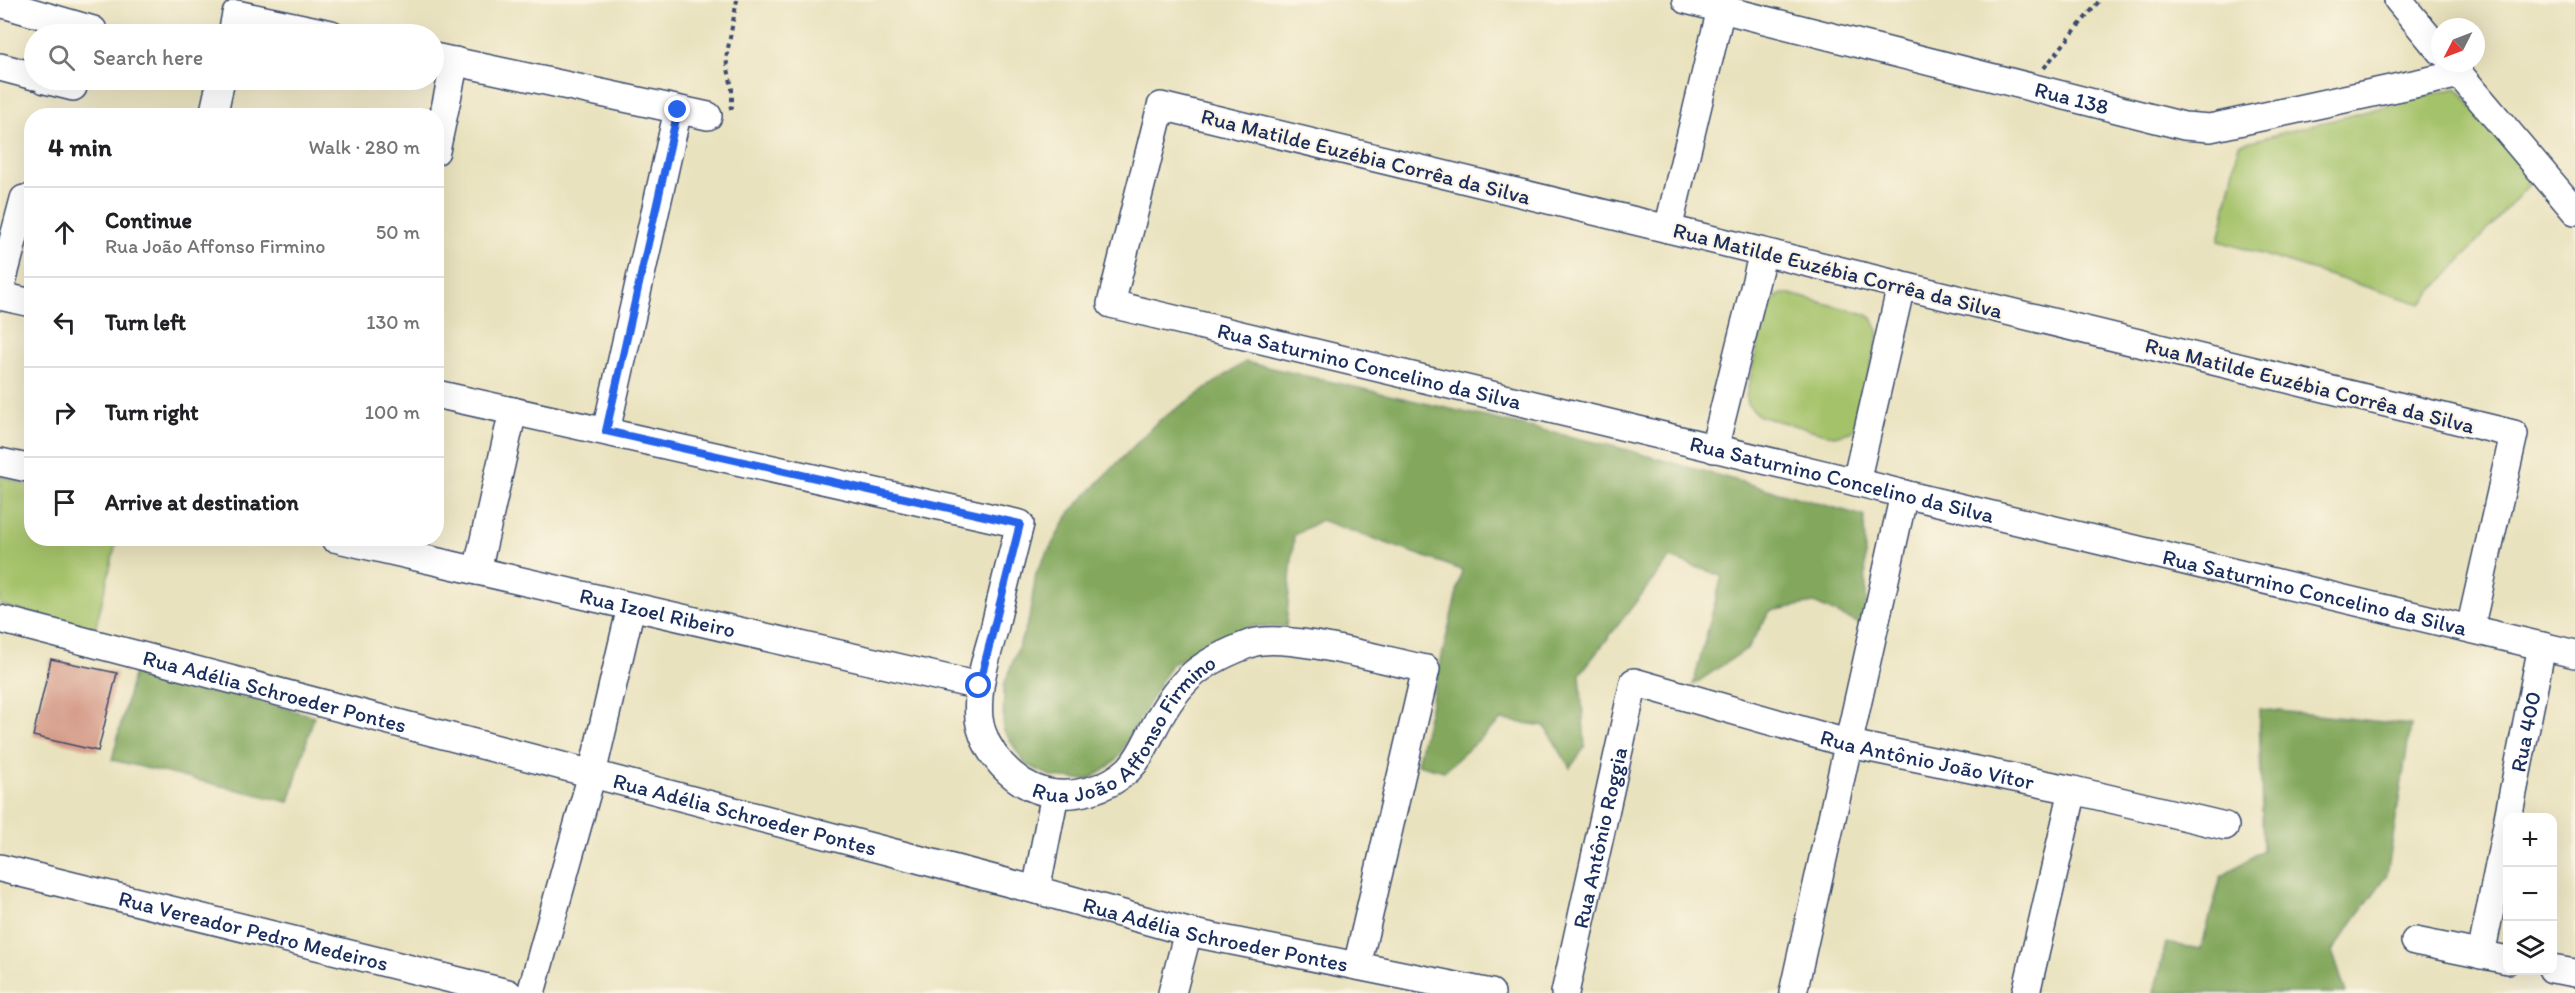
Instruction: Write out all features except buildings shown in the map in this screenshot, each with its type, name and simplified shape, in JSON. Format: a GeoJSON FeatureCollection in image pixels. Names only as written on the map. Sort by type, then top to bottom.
{"type":"FeatureCollection","features":[{"type":"Feature","properties":{"kind":"street","name":"Rua 138"},"geometry":{"type":"LineString","coordinates":[[1686,0],[2184,126],[2210,128],[2439,72]]}},
{"type":"Feature","properties":{"kind":"street"},"geometry":{"type":"LineString","coordinates":[[2398,0],[2431,40]]}},
{"type":"Feature","properties":{"kind":"street"},"geometry":{"type":"LineString","coordinates":[[0,3],[72,24]]}},
{"type":"Feature","properties":{"kind":"street"},"geometry":{"type":"LineString","coordinates":[[1668,229],[1721,9]]}},
{"type":"Feature","properties":{"kind":"street"},"geometry":{"type":"LineString","coordinates":[[444,59],[708,116]]}},
{"type":"Feature","properties":{"kind":"street"},"geometry":{"type":"LineString","coordinates":[[0,67],[24,73]]}},
{"type":"Feature","properties":{"kind":"street"},"geometry":{"type":"LineString","coordinates":[[2458,72],[2575,211]]}},
{"type":"Feature","properties":{"kind":"street"},"geometry":{"type":"LineString","coordinates":[[215,108],[219,90]]}},
{"type":"Feature","properties":{"kind":"street"},"geometry":{"type":"LineString","coordinates":[[440,108],[441,90]]}},
{"type":"Feature","properties":{"kind":"street","name":"Rua Matilde Euzébia Corrêa da Silva"},"geometry":{"type":"LineString","coordinates":[[1111,304],[1161,106],[2514,434],[2470,629]]}},
{"type":"Feature","properties":{"kind":"street"},"geometry":{"type":"LineString","coordinates":[[444,396],[606,431],[678,110]]}},
{"type":"Feature","properties":{"kind":"street"},"geometry":{"type":"LineString","coordinates":[[0,290],[24,199]]}},
{"type":"Feature","properties":{"kind":"street"},"geometry":{"type":"LineString","coordinates":[[1714,449],[1763,252]]}},
{"type":"Feature","properties":{"kind":"street"},"geometry":{"type":"LineString","coordinates":[[1856,482],[1901,285]]}},
{"type":"Feature","properties":{"kind":"street"},"geometry":{"type":"LineString","coordinates":[[0,296],[24,301]]}},
{"type":"Feature","properties":{"kind":"street","name":"Rua Saturnino Concelino da Silva"},"geometry":{"type":"LineString","coordinates":[[1111,304],[2575,654]]}},
{"type":"Feature","properties":{"kind":"street"},"geometry":{"type":"LineString","coordinates":[[477,571],[513,411]]}},
{"type":"Feature","properties":{"kind":"street","name":"Rua João Affonso Firmino"},"geometry":{"type":"LineString","coordinates":[[606,431],[1020,524],[979,686],[979,719],[992,753],[1006,769],[1025,784],[1054,794],[1082,793],[1097,789],[1130,768],[1138,758],[1165,707],[1183,682],[1202,667],[1252,643],[1264,640],[1287,640],[1426,669],[1357,966]]}},
{"type":"Feature","properties":{"kind":"street"},"geometry":{"type":"LineString","coordinates":[[0,462],[24,467]]}},
{"type":"Feature","properties":{"kind":"street"},"geometry":{"type":"LineString","coordinates":[[1793,993],[1904,494]]}},
{"type":"Feature","properties":{"kind":"street","name":"Rua Izoel Ribeiro"},"geometry":{"type":"LineString","coordinates":[[369,546],[979,686]]}},
{"type":"Feature","properties":{"kind":"street"},"geometry":{"type":"LineString","coordinates":[[531,993],[592,774],[631,607]]}},
{"type":"Feature","properties":{"kind":"street","name":"Rua Adélia Schroeder Pontes"},"geometry":{"type":"LineString","coordinates":[[0,619],[1036,890],[1188,933],[1491,993]]}},
{"type":"Feature","properties":{"kind":"street","name":"Rua 400"},"geometry":{"type":"LineString","coordinates":[[2509,813],[2542,646]]}},
{"type":"Feature","properties":{"kind":"street","name":"Rua Antônio João Vítor"},"geometry":{"type":"LineString","coordinates":[[1634,682],[1850,744],[2073,790],[2225,826]]}},
{"type":"Feature","properties":{"kind":"street","name":"Rua Antônio Roggia"},"geometry":{"type":"LineString","coordinates":[[1565,993],[1634,682]]}},
{"type":"Feature","properties":{"kind":"street"},"geometry":{"type":"LineString","coordinates":[[2026,993],[2073,790]]}},
{"type":"Feature","properties":{"kind":"street"},"geometry":{"type":"LineString","coordinates":[[1036,890],[1054,794]]}},
{"type":"Feature","properties":{"kind":"street","name":"Rua 400"},"geometry":{"type":"LineString","coordinates":[[2481,955],[2503,844]]}},
{"type":"Feature","properties":{"kind":"street","name":"Rua Vereador Pedro Medeiros"},"geometry":{"type":"LineString","coordinates":[[0,868],[508,993]]}},
{"type":"Feature","properties":{"kind":"street"},"geometry":{"type":"LineString","coordinates":[[1172,993],[1188,933]]}},
{"type":"Feature","properties":{"kind":"street"},"geometry":{"type":"LineString","coordinates":[[2415,942],[2503,959]]}},
{"type":"Feature","properties":{"kind":"street"},"geometry":{"type":"LineString","coordinates":[[2557,970],[2575,973]]}},
{"type":"Feature","properties":{"kind":"path"},"geometry":{"type":"LineString","coordinates":[[708,116],[732,107],[732,88],[726,59],[737,0]]}},
{"type":"Feature","properties":{"kind":"path"},"geometry":{"type":"LineString","coordinates":[[2028,87],[2100,0]]}},
{"type":"Feature","properties":{"kind":"green space"},"geometry":{"type":"Polygon","coordinates":[[[2457,88],[2533,180],[2421,304],[2219,241],[2239,144],[2457,88]]]}},
{"type":"Feature","properties":{"kind":"green space"},"geometry":{"type":"Polygon","coordinates":[[[1782,294],[1790,294],[1865,314],[1872,318],[1879,333],[1856,427],[1850,432],[1834,436],[1759,416],[1747,404],[1746,397],[1765,311],[1774,298],[1782,294]]]}},
{"type":"Feature","properties":{"kind":"green space"},"geometry":{"type":"Polygon","coordinates":[[[1245,362],[1616,447],[1864,516],[1867,627],[1814,603],[1770,611],[1748,648],[1693,685],[1722,576],[1670,558],[1580,674],[1585,747],[1570,768],[1545,726],[1501,720],[1444,771],[1417,764],[1462,570],[1321,520],[1294,535],[1286,627],[1252,626],[1171,664],[1117,759],[1103,771],[1087,780],[1053,777],[1025,764],[1003,729],[1004,685],[1029,619],[1036,573],[1070,512],[1157,422],[1245,362]]]}},
{"type":"Feature","properties":{"kind":"green space"},"geometry":{"type":"Polygon","coordinates":[[[0,476],[24,484],[24,546],[115,546],[95,630],[0,605],[0,476]]]}},
{"type":"Feature","properties":{"kind":"green space"},"geometry":{"type":"Polygon","coordinates":[[[135,667],[314,716],[289,802],[112,760],[135,667]]]}},
{"type":"Feature","properties":{"kind":"green space"},"geometry":{"type":"Polygon","coordinates":[[[2259,709],[2411,725],[2387,875],[2332,951],[2346,993],[2154,993],[2166,943],[2201,949],[2221,877],[2263,850],[2259,709]]]}},
{"type":"Feature","properties":{"kind":"route"},"geometry":{"type":"LineString","coordinates":[[678,110],[606,431],[1020,524],[979,686]]}}]}
